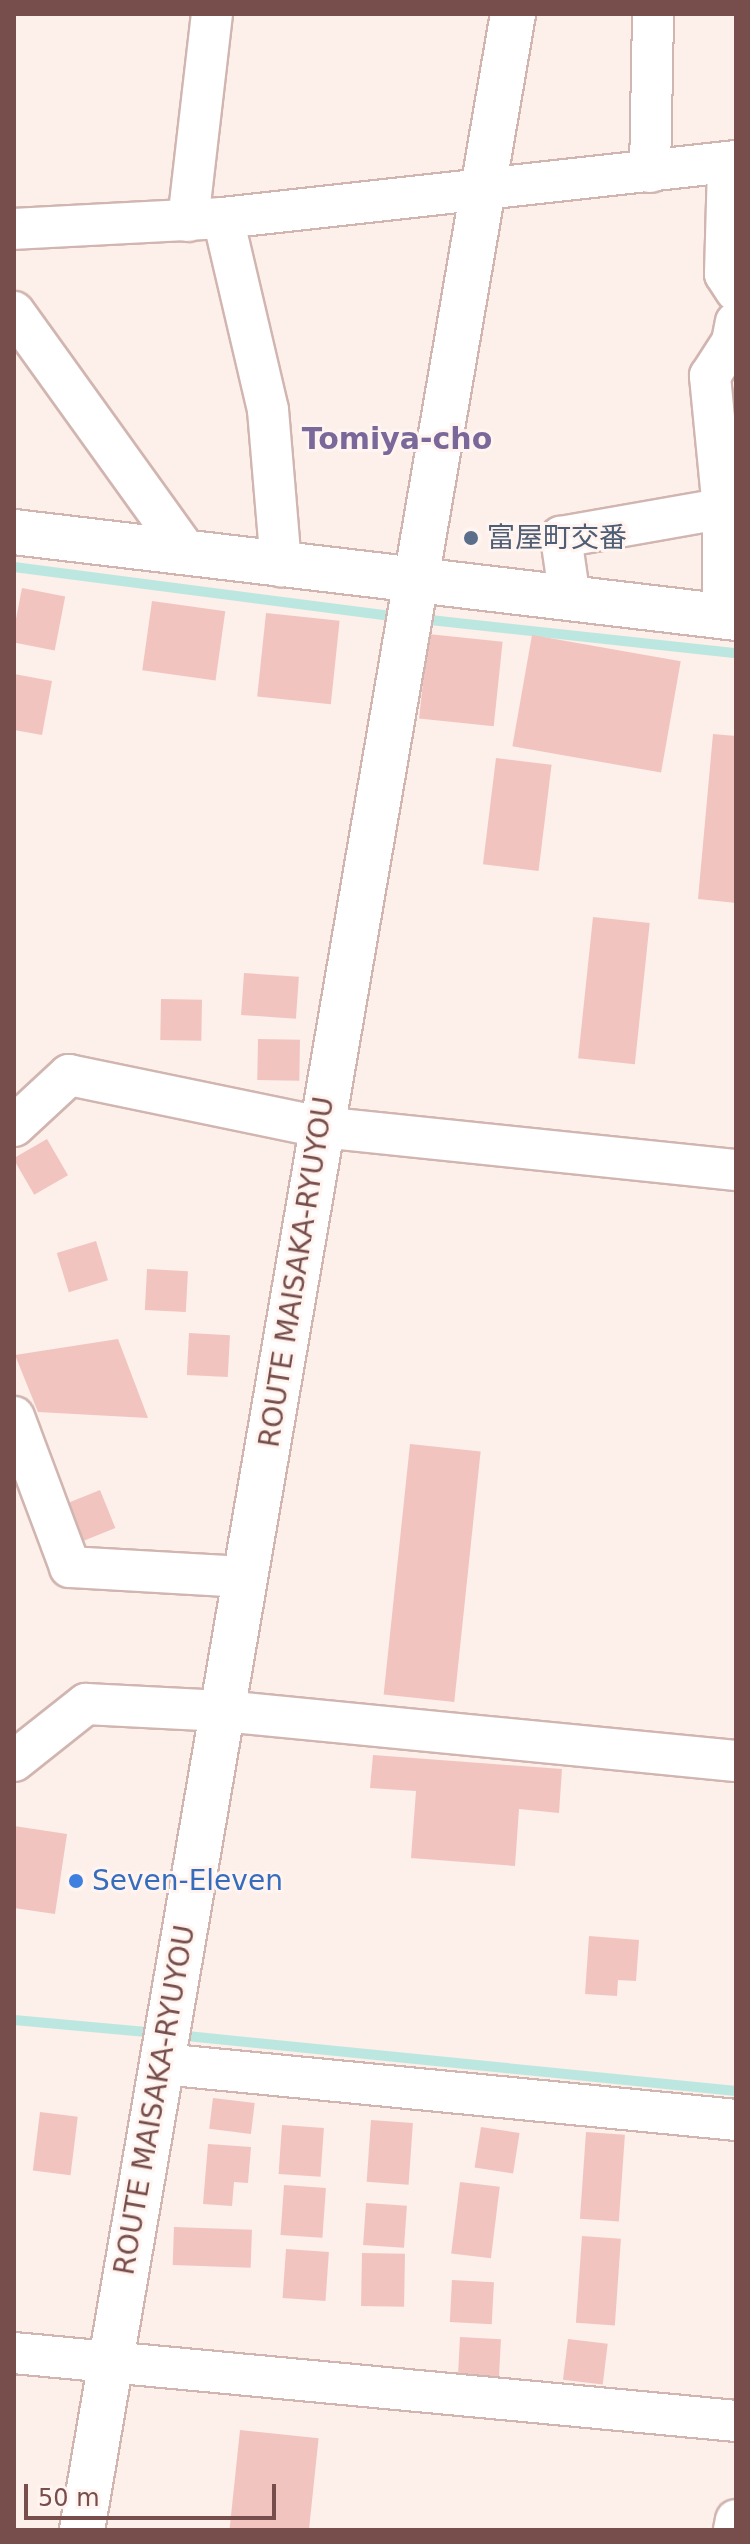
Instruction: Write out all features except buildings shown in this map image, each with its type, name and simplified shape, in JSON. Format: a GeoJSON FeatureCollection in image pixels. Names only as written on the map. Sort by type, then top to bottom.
{"type":"FeatureCollection","features":[{"type":"Feature","properties":{"kind":"main road","name":"ROUTE MAISAKA-RYUYOU"},"geometry":{"type":"LineString","coordinates":[[82,2530],[513,14]]}},
{"type":"Feature","properties":{"kind":"main road"},"geometry":{"type":"LineString","coordinates":[[14,532],[415,583],[729,617]]}},
{"type":"Feature","properties":{"kind":"street"},"geometry":{"type":"LineString","coordinates":[[212,14],[205,220],[268,410],[281,566]]}},
{"type":"Feature","properties":{"kind":"street"},"geometry":{"type":"LineString","coordinates":[[650,172],[653,14]]}},
{"type":"Feature","properties":{"kind":"street"},"geometry":{"type":"LineString","coordinates":[[14,229],[205,220],[484,186],[732,164],[725,274],[736,291]]}},
{"type":"Feature","properties":{"kind":"street"},"geometry":{"type":"LineString","coordinates":[[14,312],[187,553]]}},
{"type":"Feature","properties":{"kind":"street"},"geometry":{"type":"LineString","coordinates":[[729,617],[729,507],[710,376],[732,342],[736,322]]}},
{"type":"Feature","properties":{"kind":"street"},"geometry":{"type":"LineString","coordinates":[[570,599],[561,537],[729,507]]}},
{"type":"Feature","properties":{"kind":"street"},"geometry":{"type":"LineString","coordinates":[[14,1126],[69,1075],[320,1127],[736,1170]]}},
{"type":"Feature","properties":{"kind":"street"},"geometry":{"type":"LineString","coordinates":[[14,1417],[70,1567],[246,1577]]}},
{"type":"Feature","properties":{"kind":"street"},"geometry":{"type":"LineString","coordinates":[[14,1761],[86,1704],[223,1711],[736,1761]]}},
{"type":"Feature","properties":{"kind":"street"},"geometry":{"type":"LineString","coordinates":[[161,2068],[736,2120]]}},
{"type":"Feature","properties":{"kind":"street"},"geometry":{"type":"LineString","coordinates":[[14,2353],[736,2421]]}},
{"type":"Feature","properties":{"kind":"street"},"geometry":{"type":"LineString","coordinates":[[734,2530],[736,2520]]}},
{"type":"Feature","properties":{"kind":"waterway"},"geometry":{"type":"LineString","coordinates":[[14,567],[401,617]]}},
{"type":"Feature","properties":{"kind":"waterway"},"geometry":{"type":"LineString","coordinates":[[421,619],[736,653]]}},
{"type":"Feature","properties":{"kind":"waterway"},"geometry":{"type":"LineString","coordinates":[[14,2020],[157,2033]]}},
{"type":"Feature","properties":{"kind":"waterway"},"geometry":{"type":"LineString","coordinates":[[177,2035],[736,2091]]}},
{"type":"Feature","properties":{"kind":"place","name":"富屋町交番"},"geometry":{"type":"Point","coordinates":[471,538]}},
{"type":"Feature","properties":{"kind":"place","name":"Seven-Eleven"},"geometry":{"type":"Point","coordinates":[76,1881]}},
{"type":"Feature","properties":{"kind":"district","name":"Tomiya-cho"},"geometry":{"type":"Point","coordinates":[397,439]}}]}
